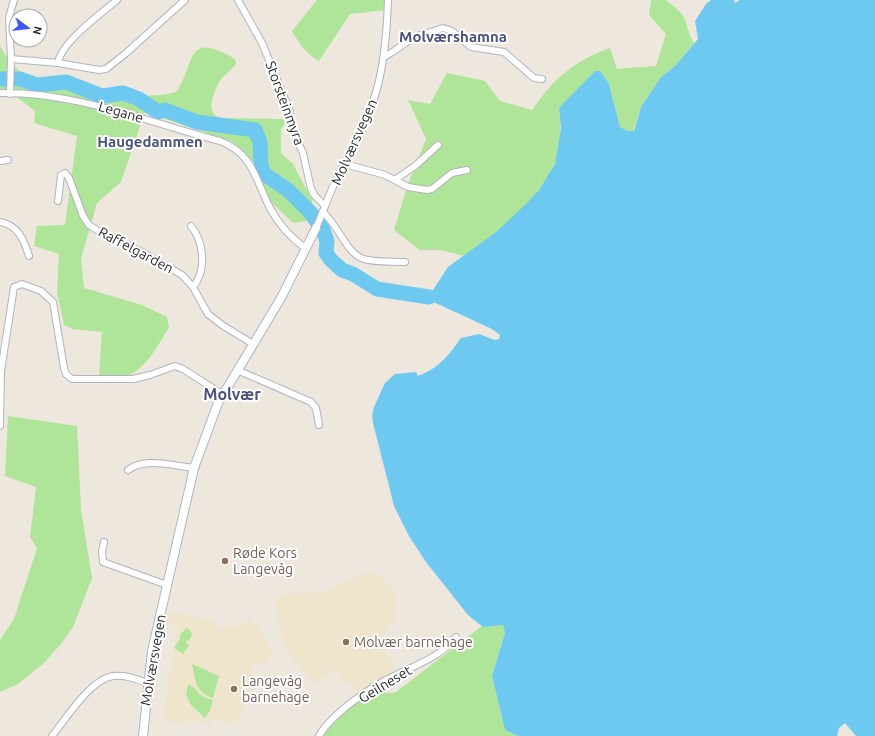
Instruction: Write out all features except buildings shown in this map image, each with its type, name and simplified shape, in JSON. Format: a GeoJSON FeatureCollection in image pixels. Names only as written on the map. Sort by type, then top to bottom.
{"type":"FeatureCollection","features":[{"type":"Feature","properties":{"kind":"street"},"geometry":{"type":"LineString","coordinates":[[10,94],[12,59],[9,17],[14,0]]}},
{"type":"Feature","properties":{"kind":"street"},"geometry":{"type":"LineString","coordinates":[[58,63],[58,57],[66,46],[117,0]]}},
{"type":"Feature","properties":{"kind":"street"},"geometry":{"type":"LineString","coordinates":[[12,59],[58,63],[99,70],[106,69],[125,54],[185,0]]}},
{"type":"Feature","properties":{"kind":"street","name":"Storsteinmyra"},"geometry":{"type":"LineString","coordinates":[[238,0],[262,43],[289,108],[293,132],[303,153],[311,189],[323,212]]}},
{"type":"Feature","properties":{"kind":"street","name":"Molværsvegen"},"geometry":{"type":"LineString","coordinates":[[143,736],[152,651],[194,468],[211,419],[222,394],[284,292],[301,260],[305,248],[316,228],[374,100],[384,57],[387,34],[388,0]]}},
{"type":"Feature","properties":{"kind":"street"},"geometry":{"type":"LineString","coordinates":[[384,57],[414,37],[443,28],[452,31],[470,47],[504,52],[531,75],[542,79]]}},
{"type":"Feature","properties":{"kind":"street","name":"Legane"},"geometry":{"type":"LineString","coordinates":[[0,93],[60,97],[76,100],[220,141],[233,147],[245,156],[251,165],[270,209],[283,229],[305,248]]}},
{"type":"Feature","properties":{"kind":"street"},"geometry":{"type":"LineString","coordinates":[[396,179],[415,166],[438,145]]}},
{"type":"Feature","properties":{"kind":"street"},"geometry":{"type":"LineString","coordinates":[[0,160],[8,160]]}},
{"type":"Feature","properties":{"kind":"street"},"geometry":{"type":"LineString","coordinates":[[345,164],[396,179],[408,186],[427,190],[432,189],[452,173],[467,170]]}},
{"type":"Feature","properties":{"kind":"street","name":"Raffelgarden"},"geometry":{"type":"LineString","coordinates":[[58,200],[61,175],[65,174],[69,178],[83,216],[90,225],[100,232],[165,264],[186,279],[193,287],[208,314],[222,325],[253,344]]}},
{"type":"Feature","properties":{"kind":"street"},"geometry":{"type":"LineString","coordinates":[[323,212],[334,223],[352,252],[359,258],[405,262]]}},
{"type":"Feature","properties":{"kind":"street"},"geometry":{"type":"LineString","coordinates":[[0,222],[7,223],[18,232],[24,241],[28,256]]}},
{"type":"Feature","properties":{"kind":"street"},"geometry":{"type":"LineString","coordinates":[[190,226],[197,233],[202,248],[200,271],[193,287]]}},
{"type":"Feature","properties":{"kind":"street"},"geometry":{"type":"LineString","coordinates":[[0,426],[1,372],[10,308],[14,287],[22,284],[41,291],[53,302],[64,368],[66,374],[72,379],[133,379],[175,366],[183,368],[222,394]]}},
{"type":"Feature","properties":{"kind":"street"},"geometry":{"type":"LineString","coordinates":[[237,370],[311,402],[316,408],[319,425]]}},
{"type":"Feature","properties":{"kind":"street"},"geometry":{"type":"LineString","coordinates":[[128,470],[134,465],[154,464],[194,468]]}},
{"type":"Feature","properties":{"kind":"street"},"geometry":{"type":"LineString","coordinates":[[104,542],[102,552],[103,562],[167,585]]}},
{"type":"Feature","properties":{"kind":"street","name":"Geilneset"},"geometry":{"type":"LineString","coordinates":[[319,736],[328,723],[370,690],[443,650],[456,637]]}},
{"type":"Feature","properties":{"kind":"street"},"geometry":{"type":"LineString","coordinates":[[52,736],[90,690],[102,680],[108,677],[126,676],[148,683]]}},
{"type":"Feature","properties":{"kind":"shaded area"},"geometry":{"type":"Polygon","coordinates":[[[371,571],[380,575],[395,593],[397,618],[376,640],[395,668],[358,694],[348,681],[345,683],[337,672],[338,670],[336,668],[314,684],[283,646],[275,595],[323,592],[371,571]]]}},
{"type":"Feature","properties":{"kind":"shaded area"},"geometry":{"type":"Polygon","coordinates":[[[170,611],[213,621],[221,628],[242,626],[249,618],[258,627],[273,655],[263,664],[254,661],[237,726],[213,719],[212,725],[189,720],[188,726],[168,722],[164,718],[170,670],[172,670],[175,656],[173,652],[177,634],[175,626],[167,620],[170,611]]]}},
{"type":"Feature","properties":{"kind":"green space"},"geometry":{"type":"Polygon","coordinates":[[[317,0],[389,0],[387,10],[350,14],[319,61],[303,48],[292,31],[317,0]]]}},
{"type":"Feature","properties":{"kind":"green space"},"geometry":{"type":"Polygon","coordinates":[[[651,0],[666,0],[682,14],[694,43],[675,66],[661,77],[641,107],[633,131],[628,131],[620,127],[609,84],[559,108],[560,144],[557,158],[546,179],[527,204],[515,216],[503,227],[464,256],[441,250],[420,250],[394,230],[408,184],[426,139],[408,100],[430,104],[447,73],[485,81],[500,101],[532,110],[548,89],[566,72],[575,65],[597,53],[610,48],[617,69],[656,66],[666,34],[649,15],[651,0]]]}},
{"type":"Feature","properties":{"kind":"green space"},"geometry":{"type":"Polygon","coordinates":[[[0,46],[13,65],[31,79],[61,87],[128,95],[149,96],[177,91],[194,53],[200,49],[208,48],[219,51],[235,59],[236,64],[222,78],[217,86],[211,106],[212,111],[216,116],[223,118],[288,119],[281,129],[281,153],[293,164],[312,200],[311,220],[293,223],[268,199],[254,162],[233,142],[145,112],[121,182],[97,203],[81,259],[84,288],[142,305],[167,317],[169,327],[146,362],[134,373],[127,376],[113,378],[99,377],[102,332],[72,329],[64,325],[57,293],[59,254],[34,246],[37,226],[65,225],[77,136],[34,123],[35,111],[10,92],[0,92],[0,46]]]}},
{"type":"Feature","properties":{"kind":"green space"},"geometry":{"type":"Polygon","coordinates":[[[8,416],[77,426],[81,510],[92,578],[73,627],[60,645],[43,664],[18,684],[0,692],[0,640],[14,619],[37,548],[30,537],[36,487],[5,476],[8,416]]]}},
{"type":"Feature","properties":{"kind":"green space"},"geometry":{"type":"Polygon","coordinates":[[[503,625],[505,633],[492,676],[505,730],[518,736],[319,736],[335,722],[355,698],[373,681],[377,687],[386,693],[396,692],[482,626],[503,625]]]}},
{"type":"Feature","properties":{"kind":"green space"},"geometry":{"type":"Polygon","coordinates":[[[186,628],[190,630],[192,634],[190,639],[185,642],[189,645],[183,654],[174,648],[180,639],[180,635],[186,628]]]}},
{"type":"Feature","properties":{"kind":"green space"},"geometry":{"type":"Polygon","coordinates":[[[192,664],[219,676],[213,698],[203,693],[197,685],[192,664]]]}},
{"type":"Feature","properties":{"kind":"green space"},"geometry":{"type":"Polygon","coordinates":[[[188,684],[203,697],[213,700],[210,711],[205,718],[191,705],[186,695],[188,684]]]}},
{"type":"Feature","properties":{"kind":"water"},"geometry":{"type":"Polygon","coordinates":[[[711,0],[734,0],[735,3],[740,0],[875,0],[875,736],[856,736],[845,723],[839,728],[837,736],[518,736],[505,730],[492,676],[505,633],[503,625],[483,627],[468,615],[426,562],[409,536],[394,506],[373,423],[372,416],[374,407],[385,383],[395,374],[416,372],[418,376],[431,370],[442,361],[461,338],[479,334],[495,340],[499,339],[500,335],[492,329],[427,299],[448,267],[496,232],[539,190],[555,164],[561,128],[559,108],[595,71],[600,71],[609,84],[620,127],[628,131],[634,131],[641,107],[661,77],[675,66],[698,39],[695,21],[706,4],[711,0]]]}},
{"type":"Feature","properties":{"kind":"waterway"},"geometry":{"type":"LineString","coordinates":[[0,79],[20,79],[37,85],[66,82],[102,96],[123,93],[139,99],[158,112],[165,110],[197,122],[255,130],[260,142],[261,165],[264,174],[288,190],[310,212],[323,230],[327,241],[326,253],[331,260],[342,270],[353,274],[377,289],[429,297]]}},
{"type":"Feature","properties":{"kind":"place","name":"Røde Kors Langevåg"},"geometry":{"type":"Point","coordinates":[225,561]}},
{"type":"Feature","properties":{"kind":"place","name":"Molvær barnehage"},"geometry":{"type":"Point","coordinates":[346,642]}},
{"type":"Feature","properties":{"kind":"place","name":"Langevåg barnehage"},"geometry":{"type":"Point","coordinates":[234,689]}},
{"type":"Feature","properties":{"kind":"district","name":"Molværshamna"},"geometry":{"type":"Point","coordinates":[453,36]}},
{"type":"Feature","properties":{"kind":"district","name":"Haugedammen"},"geometry":{"type":"Point","coordinates":[150,141]}},
{"type":"Feature","properties":{"kind":"district","name":"Molvær"},"geometry":{"type":"Point","coordinates":[232,394]}}]}
